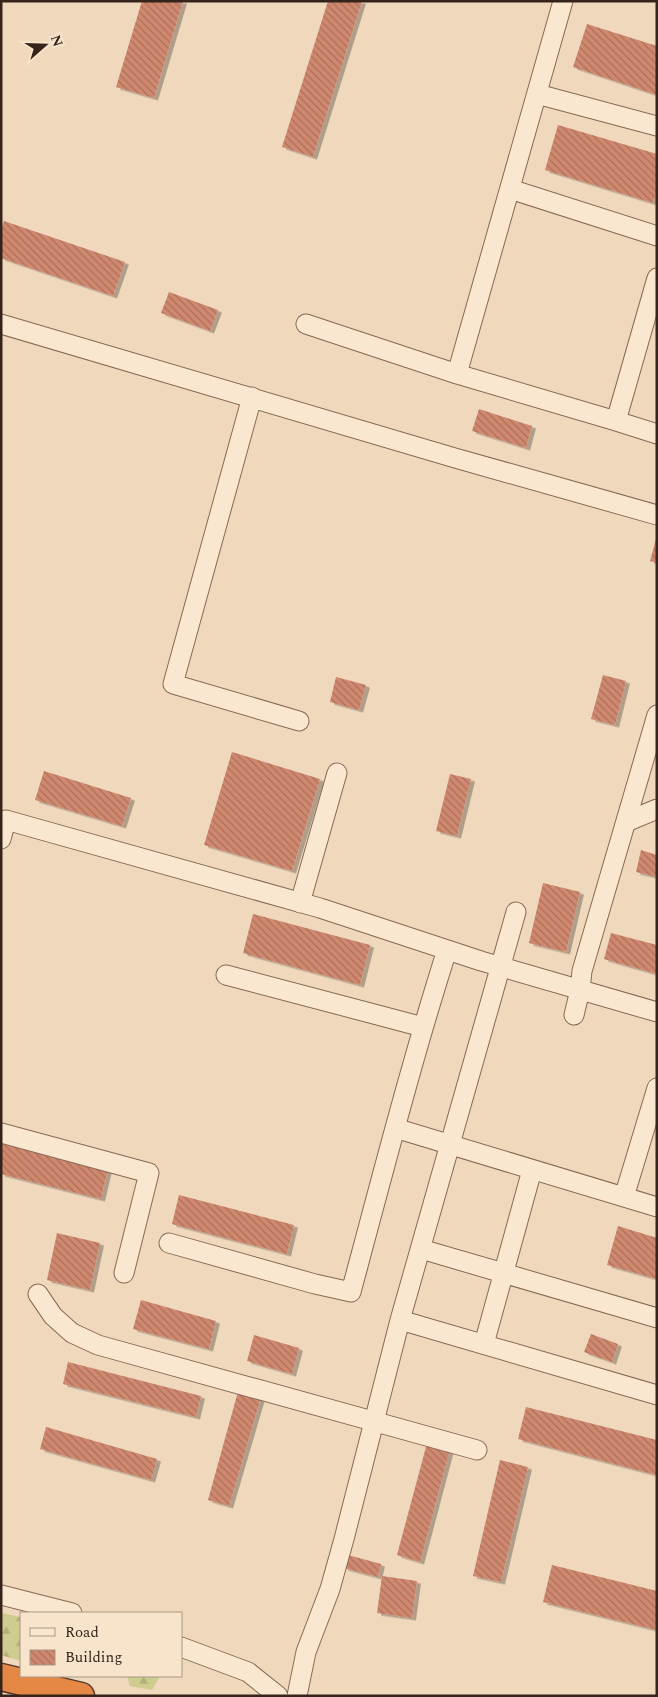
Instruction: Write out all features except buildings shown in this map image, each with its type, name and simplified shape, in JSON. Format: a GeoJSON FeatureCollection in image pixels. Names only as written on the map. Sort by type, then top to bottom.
{"type":"FeatureCollection","features":[{"type":"Feature","properties":{"kind":"highway"},"geometry":{"type":"LineString","coordinates":[[1,1677],[81,1696]]}},
{"type":"Feature","properties":{"kind":"street"},"geometry":{"type":"LineString","coordinates":[[457,374],[563,1]]}},
{"type":"Feature","properties":{"kind":"street"},"geometry":{"type":"LineString","coordinates":[[537,94],[657,126]]}},
{"type":"Feature","properties":{"kind":"street"},"geometry":{"type":"LineString","coordinates":[[510,189],[657,236]]}},
{"type":"Feature","properties":{"kind":"street"},"geometry":{"type":"LineString","coordinates":[[616,421],[657,278]]}},
{"type":"Feature","properties":{"kind":"street"},"geometry":{"type":"LineString","coordinates":[[1,324],[455,458],[657,515]]}},
{"type":"Feature","properties":{"kind":"street"},"geometry":{"type":"LineString","coordinates":[[306,324],[457,374],[657,434]]}},
{"type":"Feature","properties":{"kind":"street"},"geometry":{"type":"LineString","coordinates":[[252,397],[173,684],[299,721]]}},
{"type":"Feature","properties":{"kind":"street"},"geometry":{"type":"LineString","coordinates":[[574,1015],[582,971],[657,715]]}},
{"type":"Feature","properties":{"kind":"street"},"geometry":{"type":"LineString","coordinates":[[300,902],[336,773]]}},
{"type":"Feature","properties":{"kind":"street"},"geometry":{"type":"LineString","coordinates":[[626,822],[657,809]]}},
{"type":"Feature","properties":{"kind":"street"},"geometry":{"type":"LineString","coordinates":[[1,839],[6,820],[300,902],[501,967],[657,1012]]}},
{"type":"Feature","properties":{"kind":"street"},"geometry":{"type":"LineString","coordinates":[[297,1696],[306,1652],[330,1589],[400,1320],[516,912]]}},
{"type":"Feature","properties":{"kind":"street"},"geometry":{"type":"LineString","coordinates":[[169,1243],[315,1284],[351,1292],[423,1026],[447,950]]}},
{"type":"Feature","properties":{"kind":"street"},"geometry":{"type":"LineString","coordinates":[[226,975],[423,1026]]}},
{"type":"Feature","properties":{"kind":"street"},"geometry":{"type":"LineString","coordinates":[[624,1197],[657,1088]]}},
{"type":"Feature","properties":{"kind":"street"},"geometry":{"type":"LineString","coordinates":[[395,1128],[657,1207]]}},
{"type":"Feature","properties":{"kind":"street"},"geometry":{"type":"LineString","coordinates":[[1,1133],[149,1173],[124,1273]]}},
{"type":"Feature","properties":{"kind":"street"},"geometry":{"type":"LineString","coordinates":[[484,1344],[532,1170]]}},
{"type":"Feature","properties":{"kind":"street"},"geometry":{"type":"LineString","coordinates":[[421,1249],[657,1318]]}},
{"type":"Feature","properties":{"kind":"street"},"geometry":{"type":"LineString","coordinates":[[38,1294],[53,1316],[72,1332],[98,1345],[477,1450]]}},
{"type":"Feature","properties":{"kind":"street"},"geometry":{"type":"LineString","coordinates":[[400,1320],[657,1395]]}},
{"type":"Feature","properties":{"kind":"street"},"geometry":{"type":"LineString","coordinates":[[1,1595],[68,1612]]}},
{"type":"Feature","properties":{"kind":"street"},"geometry":{"type":"LineString","coordinates":[[182,1647],[248,1672],[278,1696]]}},
{"type":"Feature","properties":{"kind":"green space"},"geometry":{"type":"Polygon","coordinates":[[[1,1613],[20,1617],[20,1661],[1,1655],[1,1613]]]}},
{"type":"Feature","properties":{"kind":"green space"},"geometry":{"type":"Polygon","coordinates":[[[127,1677],[159,1677],[152,1690],[130,1686],[127,1677]]]}}]}
